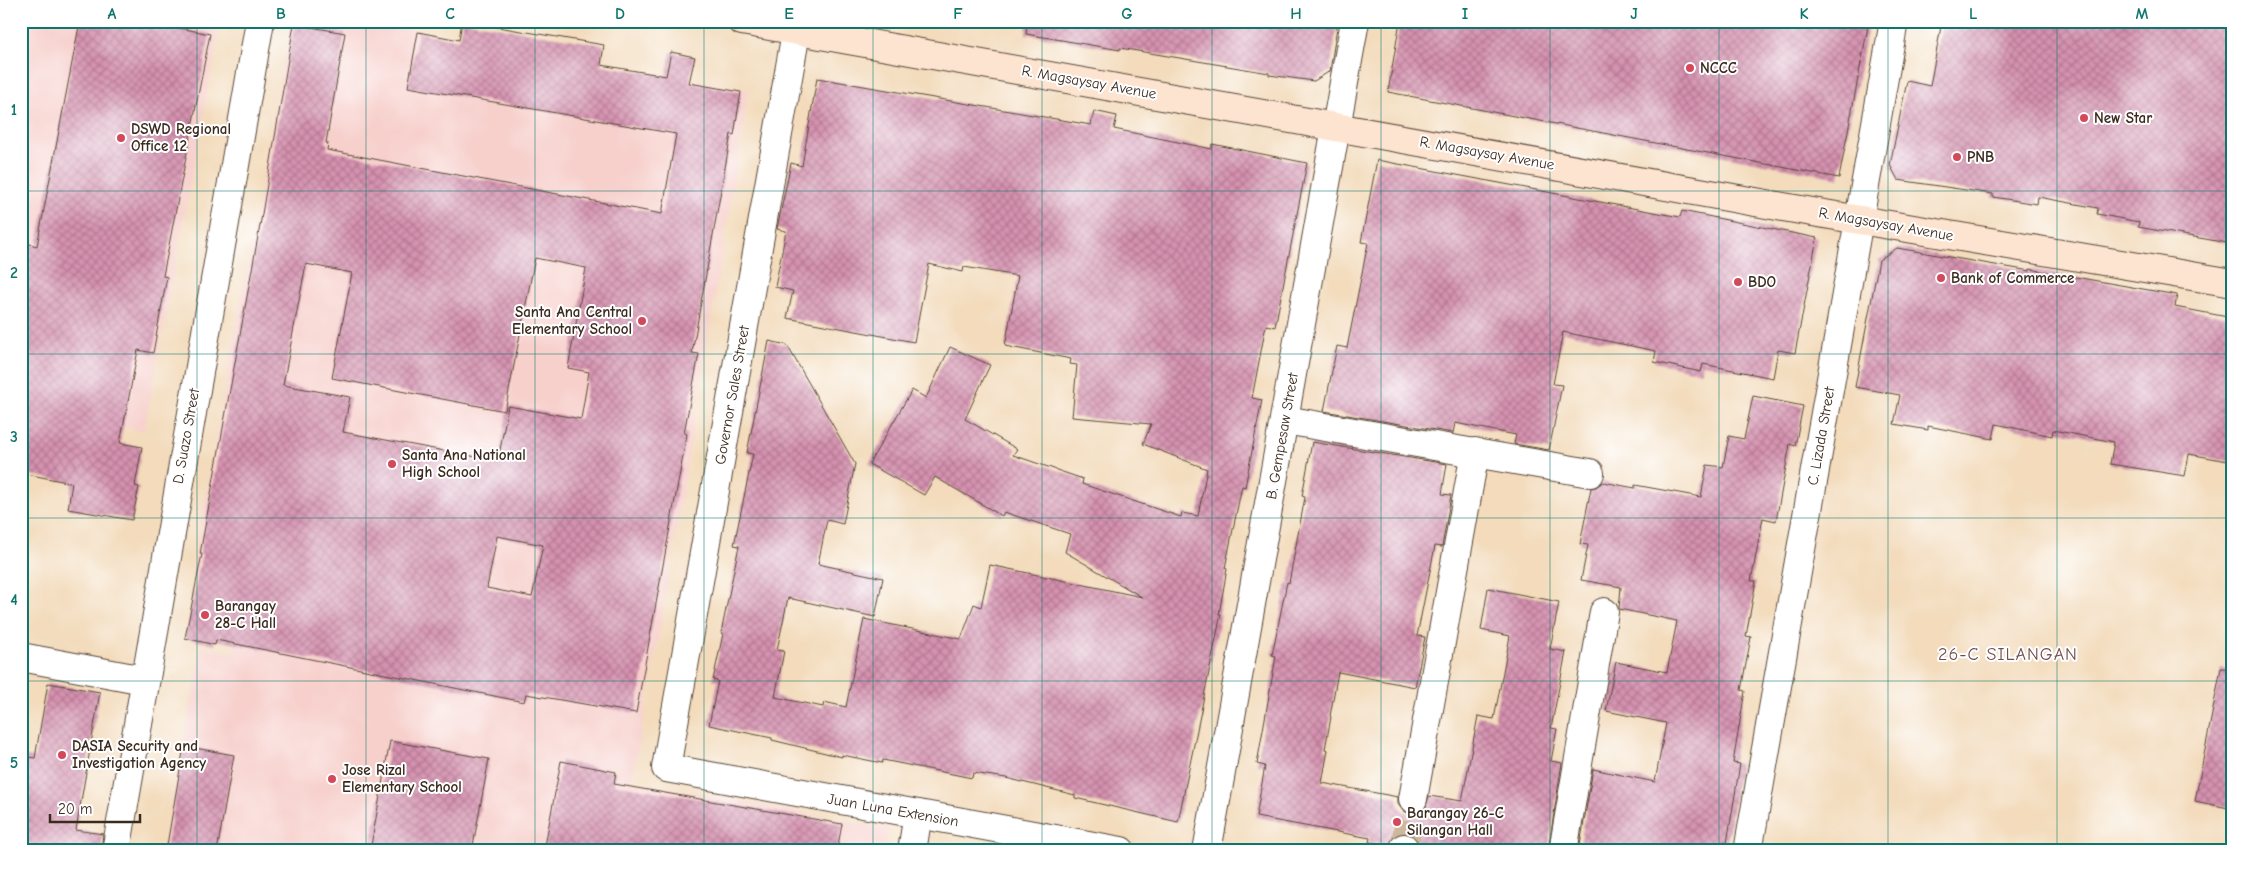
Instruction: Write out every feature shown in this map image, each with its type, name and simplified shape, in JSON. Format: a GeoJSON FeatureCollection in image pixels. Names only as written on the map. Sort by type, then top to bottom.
{"type":"FeatureCollection","features":[{"type":"Feature","properties":{"kind":"main road","name":"R. Magsaysay Avenue"},"geometry":{"type":"LineString","coordinates":[[742,21],[797,26],[1858,220],[2233,283]]}},
{"type":"Feature","properties":{"kind":"street","name":"D. Suazo Street"},"geometry":{"type":"LineString","coordinates":[[116,851],[144,680],[260,21]]}},
{"type":"Feature","properties":{"kind":"street","name":"B. Gempesaw Street"},"geometry":{"type":"LineString","coordinates":[[1207,851],[1338,126],[1355,21]]}},
{"type":"Feature","properties":{"kind":"street","name":"C. Lizada Street"},"geometry":{"type":"LineString","coordinates":[[1748,851],[1894,21]]}},
{"type":"Feature","properties":{"kind":"street","name":"Governor Sales Street"},"geometry":{"type":"LineString","coordinates":[[666,768],[797,26]]}},
{"type":"Feature","properties":{"kind":"street"},"geometry":{"type":"LineString","coordinates":[[1285,420],[1590,472]]}},
{"type":"Feature","properties":{"kind":"street"},"geometry":{"type":"LineString","coordinates":[[1413,799],[1475,452]]}},
{"type":"Feature","properties":{"kind":"street"},"geometry":{"type":"LineString","coordinates":[[1563,851],[1604,612]]}},
{"type":"Feature","properties":{"kind":"street"},"geometry":{"type":"LineString","coordinates":[[21,657],[144,680]]}},
{"type":"Feature","properties":{"kind":"street","name":"Juan Luna Extension"},"geometry":{"type":"LineString","coordinates":[[666,768],[1120,851]]}},
{"type":"Feature","properties":{"kind":"street"},"geometry":{"type":"LineString","coordinates":[[912,851],[918,814]]}},
{"type":"Feature","properties":{"kind":"shaded area","name":"DSWD Regional Office 12"},"geometry":{"type":"Polygon","coordinates":[[[21,21],[221,21],[144,431],[21,408],[21,21]]]}},
{"type":"Feature","properties":{"kind":"shaded area"},"geometry":{"type":"Polygon","coordinates":[[[291,21],[361,21],[749,90],[653,669],[632,781],[889,829],[885,851],[162,851],[202,647],[234,653],[247,590],[191,578],[291,21]]]}},
{"type":"Feature","properties":{"kind":"building","name":"DSWD Regional Office 12"},"geometry":{"type":"Polygon","coordinates":[[[80,21],[144,21],[210,34],[163,276],[167,277],[153,353],[138,350],[120,443],[142,447],[135,486],[139,487],[132,520],[68,509],[72,483],[21,473],[21,429],[27,397],[21,396],[21,266],[26,243],[37,246],[80,21]]]}},
{"type":"Feature","properties":{"kind":"building"},"geometry":{"type":"Polygon","coordinates":[[[462,21],[604,45],[601,65],[666,76],[671,52],[695,57],[689,83],[741,92],[734,135],[731,134],[692,353],[699,354],[684,433],[687,434],[636,713],[526,694],[524,702],[216,640],[215,645],[185,638],[202,554],[200,554],[261,220],[294,24],[345,33],[326,143],[328,143],[327,150],[662,214],[676,134],[408,87],[418,32],[459,40],[462,21]],[[535,258],[505,411],[332,378],[352,273],[306,264],[283,385],[350,397],[343,432],[498,461],[508,406],[581,419],[589,372],[568,368],[586,268],[535,258]],[[497,536],[487,588],[532,597],[543,545],[497,536]]]}},
{"type":"Feature","properties":{"kind":"building"},"geometry":{"type":"Polygon","coordinates":[[[1027,21],[1338,21],[1330,71],[1314,81],[1026,34],[1027,21]]]}},
{"type":"Feature","properties":{"kind":"building","name":"NCCC"},"geometry":{"type":"Polygon","coordinates":[[[1400,21],[1869,21],[1839,178],[1388,92],[1400,21]]]}},
{"type":"Feature","properties":{"kind":"building"},"geometry":{"type":"Polygon","coordinates":[[[1942,21],[2233,21],[2233,244],[2138,227],[2139,222],[2097,214],[2098,208],[2038,197],[2037,204],[1993,197],[1993,194],[1898,180],[1890,165],[1907,81],[1930,86],[1942,21]]]}},
{"type":"Feature","properties":{"kind":"building"},"geometry":{"type":"Polygon","coordinates":[[[817,78],[1091,125],[1094,111],[1117,116],[1114,129],[1212,149],[1212,144],[1307,163],[1275,327],[1266,325],[1252,398],[1262,400],[1245,487],[1242,486],[1225,568],[1227,569],[1219,614],[1221,614],[1178,822],[1075,798],[1075,795],[1006,778],[973,773],[972,778],[883,760],[882,763],[842,755],[842,757],[772,740],[772,738],[709,725],[718,681],[713,680],[739,546],[734,545],[753,454],[747,453],[769,341],[787,345],[855,464],[843,524],[827,520],[818,564],[883,578],[875,617],[788,598],[777,650],[784,651],[775,697],[823,707],[824,702],[846,707],[864,619],[961,639],[974,604],[981,607],[990,565],[1142,597],[1065,552],[1070,534],[1004,512],[1002,516],[935,477],[924,495],[869,464],[912,390],[926,398],[950,347],[990,365],[965,419],[1017,449],[1013,455],[1083,479],[1082,484],[1181,517],[1182,513],[1198,516],[1207,469],[1143,444],[1151,424],[1072,417],[1077,365],[1070,364],[1071,359],[1005,346],[1018,276],[964,267],[963,272],[929,264],[914,342],[787,318],[793,291],[775,287],[786,231],[777,229],[791,163],[802,166],[817,78]]]}},
{"type":"Feature","properties":{"kind":"building"},"geometry":{"type":"Polygon","coordinates":[[[1377,160],[1680,217],[1682,211],[1817,238],[1795,353],[1778,350],[1773,378],[1703,364],[1701,372],[1654,362],[1656,351],[1563,332],[1553,384],[1562,385],[1549,450],[1514,444],[1516,435],[1455,423],[1453,433],[1324,411],[1337,346],[1347,348],[1368,243],[1361,242],[1377,160]]]}},
{"type":"Feature","properties":{"kind":"building"},"geometry":{"type":"Polygon","coordinates":[[[1897,248],[2177,295],[2175,307],[2233,318],[2233,462],[2189,454],[2185,476],[2110,464],[2114,442],[2053,430],[2052,436],[1996,424],[1993,439],[1928,426],[1928,430],[1894,424],[1900,395],[1855,387],[1879,260],[1897,248]]]}},
{"type":"Feature","properties":{"kind":"building"},"geometry":{"type":"Polygon","coordinates":[[[1753,396],[1803,406],[1795,446],[1790,444],[1776,521],[1763,518],[1751,581],[1756,581],[1746,636],[1751,637],[1741,690],[1745,691],[1733,763],[1740,764],[1727,843],[1720,842],[1718,851],[1579,851],[1593,769],[1655,782],[1666,723],[1606,711],[1616,662],[1667,672],[1677,621],[1619,609],[1621,587],[1581,580],[1588,545],[1580,544],[1591,488],[1603,482],[1635,488],[1635,485],[1701,497],[1707,465],[1723,467],[1729,436],[1744,439],[1753,396]]]}},
{"type":"Feature","properties":{"kind":"building"},"geometry":{"type":"Polygon","coordinates":[[[1312,442],[1447,464],[1442,494],[1451,495],[1442,547],[1435,546],[1417,636],[1425,637],[1415,687],[1338,672],[1325,749],[1328,750],[1322,783],[1398,797],[1398,804],[1403,811],[1411,814],[1419,813],[1425,809],[1429,796],[1462,801],[1478,716],[1494,719],[1510,636],[1481,630],[1488,588],[1559,602],[1550,649],[1566,652],[1551,728],[1557,729],[1551,761],[1562,763],[1548,851],[1420,851],[1417,840],[1411,834],[1404,832],[1396,835],[1389,845],[1369,842],[1370,838],[1256,817],[1265,766],[1257,764],[1276,656],[1272,655],[1287,582],[1289,583],[1305,497],[1302,496],[1312,442]]]}},
{"type":"Feature","properties":{"kind":"building"},"geometry":{"type":"Polygon","coordinates":[[[2221,668],[2233,669],[2233,809],[2195,801],[2221,668]]]}},
{"type":"Feature","properties":{"kind":"building","name":"DASIA Security and Investigation Agency"},"geometry":{"type":"Polygon","coordinates":[[[48,683],[100,692],[76,830],[103,834],[101,851],[62,851],[21,843],[21,756],[35,758],[48,683]]]}},
{"type":"Feature","properties":{"kind":"building"},"geometry":{"type":"Polygon","coordinates":[[[390,741],[489,759],[472,851],[370,851],[390,741]]]}},
{"type":"Feature","properties":{"kind":"building"},"geometry":{"type":"Polygon","coordinates":[[[184,746],[234,755],[217,851],[166,851],[184,746]]]}},
{"type":"Feature","properties":{"kind":"building"},"geometry":{"type":"Polygon","coordinates":[[[561,761],[616,772],[614,784],[842,824],[837,851],[544,851],[561,761]]]}},
{"type":"Feature","properties":{"kind":"tunnel"},"geometry":{"type":"LineString","coordinates":[[1404,848],[1413,799]]}},
{"type":"Feature","properties":{"kind":"place","name":"NCCC"},"geometry":{"type":"Point","coordinates":[1690,68]}},
{"type":"Feature","properties":{"kind":"place","name":"New Star"},"geometry":{"type":"Point","coordinates":[2084,118]}},
{"type":"Feature","properties":{"kind":"place","name":"DSWD Regional Office 12"},"geometry":{"type":"Point","coordinates":[121,138]}},
{"type":"Feature","properties":{"kind":"place","name":"PNB"},"geometry":{"type":"Point","coordinates":[1957,157]}},
{"type":"Feature","properties":{"kind":"place","name":"Bank of Commerce"},"geometry":{"type":"Point","coordinates":[1941,278]}},
{"type":"Feature","properties":{"kind":"place","name":"BDO"},"geometry":{"type":"Point","coordinates":[1738,282]}},
{"type":"Feature","properties":{"kind":"place","name":"Santa Ana Central Elementary School"},"geometry":{"type":"Point","coordinates":[642,321]}},
{"type":"Feature","properties":{"kind":"place","name":"Santa Ana National High School"},"geometry":{"type":"Point","coordinates":[392,464]}},
{"type":"Feature","properties":{"kind":"place","name":"Barangay 28-C Hall"},"geometry":{"type":"Point","coordinates":[205,615]}},
{"type":"Feature","properties":{"kind":"place","name":"DASIA Security and Investigation Agency"},"geometry":{"type":"Point","coordinates":[62,755]}},
{"type":"Feature","properties":{"kind":"place","name":"Jose Rizal Elementary School"},"geometry":{"type":"Point","coordinates":[332,779]}},
{"type":"Feature","properties":{"kind":"place","name":"Barangay 26-C Silangan Hall"},"geometry":{"type":"Point","coordinates":[1397,822]}},
{"type":"Feature","properties":{"kind":"district","name":"26-C SILANGAN"},"geometry":{"type":"Point","coordinates":[2008,654]}}]}
